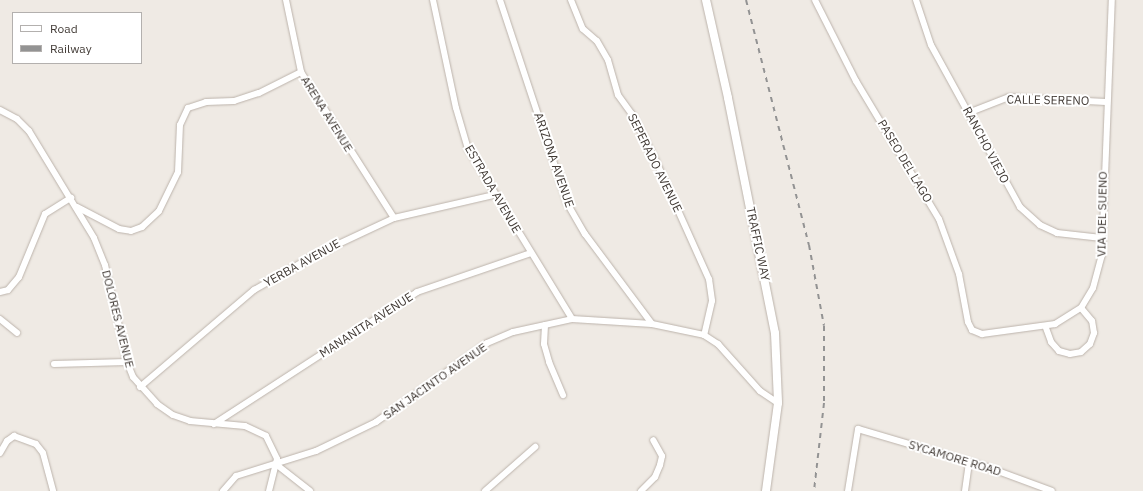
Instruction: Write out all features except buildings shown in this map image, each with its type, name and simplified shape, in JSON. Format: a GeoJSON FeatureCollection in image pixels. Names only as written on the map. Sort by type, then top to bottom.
{"type":"FeatureCollection","features":[{"type":"Feature","properties":{"kind":"street","name":"ARENA AVENUE"},"geometry":{"type":"LineString","coordinates":[[286,0],[300,72],[394,218]]}},
{"type":"Feature","properties":{"kind":"street","name":"ESTRADA AVENUE"},"geometry":{"type":"LineString","coordinates":[[433,0],[462,136],[494,195],[572,319]]}},
{"type":"Feature","properties":{"kind":"street","name":"ARIZONA AVENUE"},"geometry":{"type":"LineString","coordinates":[[500,0],[567,203],[585,234],[652,324]]}},
{"type":"Feature","properties":{"kind":"street","name":"SEPERADO AVENUE"},"geometry":{"type":"LineString","coordinates":[[571,0],[583,29],[597,41],[608,60],[618,95],[632,114],[655,159],[709,279],[712,301],[704,335]]}},
{"type":"Feature","properties":{"kind":"street","name":"TRAFFIC WAY"},"geometry":{"type":"LineString","coordinates":[[706,0],[770,300],[777,354],[778,403],[766,491]]}},
{"type":"Feature","properties":{"kind":"street","name":"PASEO DEL LAGO"},"geometry":{"type":"LineString","coordinates":[[815,0],[856,81],[939,219],[959,274],[972,330],[982,334],[1046,328]]}},
{"type":"Feature","properties":{"kind":"street","name":"RANCHO VIEJO"},"geometry":{"type":"LineString","coordinates":[[916,0],[931,45],[1016,202],[1030,218],[1064,236],[1102,238]]}},
{"type":"Feature","properties":{"kind":"street","name":"VIA DEL SUENO"},"geometry":{"type":"LineString","coordinates":[[1081,308],[1098,274],[1102,238],[1106,102],[1112,0]]}},
{"type":"Feature","properties":{"kind":"street"},"geometry":{"type":"LineString","coordinates":[[77,207],[119,229],[131,230],[142,227],[159,210],[178,172],[180,126],[188,108],[206,102],[234,101],[259,93],[300,72]]}},
{"type":"Feature","properties":{"kind":"street","name":"CALLE SERENO"},"geometry":{"type":"LineString","coordinates":[[968,113],[1009,97],[1106,102]]}},
{"type":"Feature","properties":{"kind":"street","name":"DOLORES AVENUE"},"geometry":{"type":"LineString","coordinates":[[0,110],[17,119],[29,131],[77,207],[105,265],[127,362],[140,386],[157,404],[173,415],[190,421],[245,426],[261,432],[272,444],[277,465]]}},
{"type":"Feature","properties":{"kind":"street","name":"YERBA AVENUE"},"geometry":{"type":"LineString","coordinates":[[140,386],[254,290],[315,255],[394,218],[494,195]]}},
{"type":"Feature","properties":{"kind":"street"},"geometry":{"type":"LineString","coordinates":[[0,292],[8,290],[19,277],[45,214],[71,198]]}},
{"type":"Feature","properties":{"kind":"street","name":"MANANITA AVENUE"},"geometry":{"type":"LineString","coordinates":[[214,424],[417,292],[531,253]]}},
{"type":"Feature","properties":{"kind":"street"},"geometry":{"type":"LineString","coordinates":[[1081,308],[1092,321],[1094,333],[1090,344],[1082,352],[1070,354],[1058,351],[1051,342],[1046,328],[1081,308]]}},
{"type":"Feature","properties":{"kind":"street"},"geometry":{"type":"LineString","coordinates":[[0,318],[17,333]]}},
{"type":"Feature","properties":{"kind":"street","name":"SAN JACINTO AVENUE"},"geometry":{"type":"LineString","coordinates":[[223,491],[236,476],[277,465],[316,451],[376,422],[488,343],[513,332],[572,319],[652,324],[704,335],[718,344],[760,391],[778,403]]}},
{"type":"Feature","properties":{"kind":"street"},"geometry":{"type":"LineString","coordinates":[[544,325],[545,350],[563,395]]}},
{"type":"Feature","properties":{"kind":"street"},"geometry":{"type":"LineString","coordinates":[[54,364],[127,362]]}},
{"type":"Feature","properties":{"kind":"street","name":"SYCAMORE ROAD"},"geometry":{"type":"LineString","coordinates":[[848,491],[858,428],[1052,491]]}},
{"type":"Feature","properties":{"kind":"street"},"geometry":{"type":"LineString","coordinates":[[0,453],[7,441],[14,436],[36,444],[43,453],[53,491]]}},
{"type":"Feature","properties":{"kind":"street"},"geometry":{"type":"LineString","coordinates":[[641,491],[655,477],[660,465],[662,456],[654,440]]}},
{"type":"Feature","properties":{"kind":"street"},"geometry":{"type":"LineString","coordinates":[[486,491],[535,447]]}},
{"type":"Feature","properties":{"kind":"street"},"geometry":{"type":"LineString","coordinates":[[965,491],[969,463]]}},
{"type":"Feature","properties":{"kind":"street"},"geometry":{"type":"LineString","coordinates":[[269,491],[277,465],[310,491]]}},
{"type":"Feature","properties":{"kind":"railway"},"geometry":{"type":"LineString","coordinates":[[746,0],[809,245],[824,326],[824,403],[814,491]]}}]}
